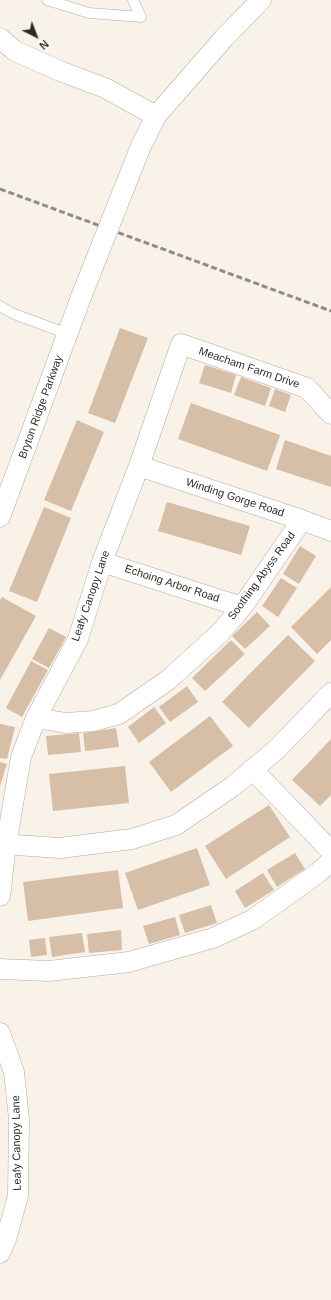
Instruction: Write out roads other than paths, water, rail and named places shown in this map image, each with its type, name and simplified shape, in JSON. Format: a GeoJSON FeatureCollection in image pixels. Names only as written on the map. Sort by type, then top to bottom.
{"type":"FeatureCollection","features":[{"type":"Feature","properties":{"kind":"street","name":"Bryton Ridge Parkway"},"geometry":{"type":"LineString","coordinates":[[0,517],[81,297],[141,146],[156,116],[224,38],[261,0]]}},
{"type":"Feature","properties":{"kind":"street"},"geometry":{"type":"LineString","coordinates":[[0,38],[15,51],[60,71],[105,88],[156,116]]}},
{"type":"Feature","properties":{"kind":"street","name":"Meacham Farm Drive"},"geometry":{"type":"LineString","coordinates":[[181,344],[307,388],[331,414]]}},
{"type":"Feature","properties":{"kind":"street","name":"Leafy Canopy Lane"},"geometry":{"type":"LineString","coordinates":[[0,896],[3,844],[21,757],[36,718],[78,639],[102,562],[139,466],[181,344]]}},
{"type":"Feature","properties":{"kind":"street","name":"Winding Gorge Road"},"geometry":{"type":"LineString","coordinates":[[139,466],[331,531]]}},
{"type":"Feature","properties":{"kind":"street","name":"Soothing Abyss Road"},"geometry":{"type":"LineString","coordinates":[[36,718],[66,723],[93,721],[119,714],[168,680],[220,633],[242,607],[302,520]]}},
{"type":"Feature","properties":{"kind":"street","name":"Echoing Arbor Road"},"geometry":{"type":"LineString","coordinates":[[102,562],[242,607]]}},
{"type":"Feature","properties":{"kind":"street"},"geometry":{"type":"LineString","coordinates":[[3,844],[60,848],[132,839],[176,825],[232,787],[277,749],[331,692]]}},
{"type":"Feature","properties":{"kind":"street"},"geometry":{"type":"LineString","coordinates":[[252,769],[331,851]]}},
{"type":"Feature","properties":{"kind":"street"},"geometry":{"type":"LineString","coordinates":[[0,969],[49,971],[129,962],[213,938],[252,920],[318,873],[331,861]]}},
{"type":"Feature","properties":{"kind":"street","name":"Leafy Canopy Lane"},"geometry":{"type":"LineString","coordinates":[[0,1033],[14,1072],[19,1119],[18,1196],[6,1239],[0,1253]]}},
{"type":"Feature","properties":{"kind":"lane"},"geometry":{"type":"LineString","coordinates":[[47,0],[89,13],[142,17],[133,0]]}},
{"type":"Feature","properties":{"kind":"lane"},"geometry":{"type":"LineString","coordinates":[[0,306],[14,314],[68,334]]}},
{"type":"Feature","properties":{"kind":"railway"},"geometry":{"type":"LineString","coordinates":[[0,189],[331,311]]}}]}
